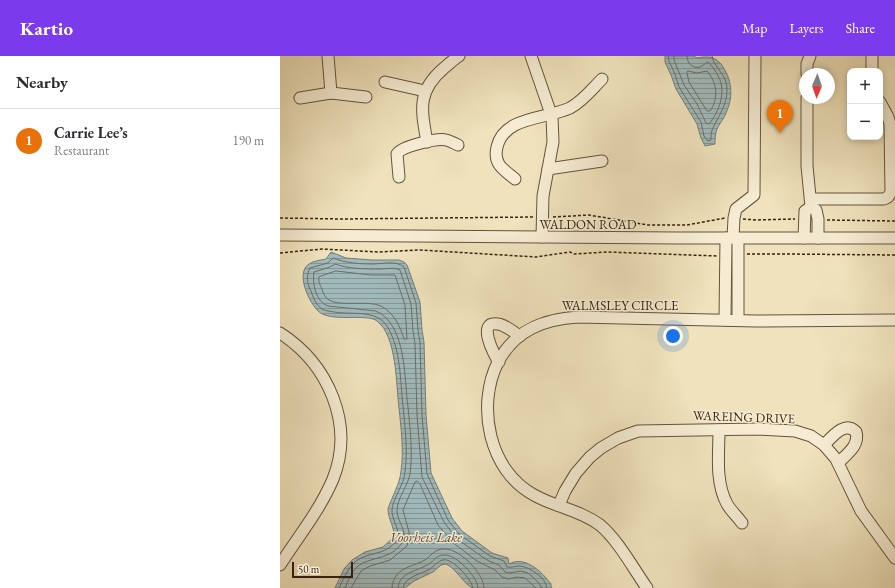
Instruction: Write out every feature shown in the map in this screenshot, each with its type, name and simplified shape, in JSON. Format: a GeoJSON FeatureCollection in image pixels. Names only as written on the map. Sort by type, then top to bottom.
{"type":"FeatureCollection","features":[{"type":"Feature","properties":{"kind":"street"},"geometry":{"type":"LineString","coordinates":[[328,56],[331,93]]}},
{"type":"Feature","properties":{"kind":"street"},"geometry":{"type":"LineString","coordinates":[[427,142],[423,118],[425,91],[434,76],[459,56]]}},
{"type":"Feature","properties":{"kind":"street"},"geometry":{"type":"LineString","coordinates":[[531,56],[551,114],[553,142],[543,196],[542,237]]}},
{"type":"Feature","properties":{"kind":"street"},"geometry":{"type":"LineString","coordinates":[[725,320],[726,256],[732,238],[736,209],[754,195],[755,56]]}},
{"type":"Feature","properties":{"kind":"street"},"geometry":{"type":"LineString","coordinates":[[807,68],[810,56]]}},
{"type":"Feature","properties":{"kind":"street"},"geometry":{"type":"LineString","coordinates":[[872,56],[872,68]]}},
{"type":"Feature","properties":{"kind":"street"},"geometry":{"type":"LineString","coordinates":[[515,179],[501,168],[496,156],[497,146],[501,136],[507,129],[521,122],[570,108],[580,102],[602,79]]}},
{"type":"Feature","properties":{"kind":"street"},"geometry":{"type":"LineString","coordinates":[[385,82],[425,91]]}},
{"type":"Feature","properties":{"kind":"street"},"geometry":{"type":"LineString","coordinates":[[300,98],[331,93],[366,97]]}},
{"type":"Feature","properties":{"kind":"street"},"geometry":{"type":"LineString","coordinates":[[807,104],[807,166],[812,203],[816,210],[818,219],[818,238]]}},
{"type":"Feature","properties":{"kind":"street"},"geometry":{"type":"LineString","coordinates":[[804,238],[805,211],[812,203],[884,199],[888,197],[891,192],[893,172],[890,124],[881,104]]}},
{"type":"Feature","properties":{"kind":"street"},"geometry":{"type":"LineString","coordinates":[[399,177],[398,152],[427,142],[446,140],[458,145]]}},
{"type":"Feature","properties":{"kind":"street"},"geometry":{"type":"LineString","coordinates":[[548,170],[602,161]]}},
{"type":"Feature","properties":{"kind":"street","name":"WALDON ROAD"},"geometry":{"type":"LineString","coordinates":[[280,235],[895,238]]}},
{"type":"Feature","properties":{"kind":"street"},"geometry":{"type":"LineString","coordinates":[[732,238],[738,255],[738,320]]}},
{"type":"Feature","properties":{"kind":"street","name":"WALMSLEY CIRCLE"},"geometry":{"type":"LineString","coordinates":[[647,588],[615,542],[600,526],[587,517],[535,496],[527,491],[514,481],[499,460],[490,430],[488,411],[489,387],[493,372],[498,362],[511,343],[538,324],[560,318],[895,320]]}},
{"type":"Feature","properties":{"kind":"street"},"geometry":{"type":"LineString","coordinates":[[498,362],[494,356],[488,338],[487,334],[489,327],[494,324],[499,324],[520,336]]}},
{"type":"Feature","properties":{"kind":"street"},"geometry":{"type":"LineString","coordinates":[[280,333],[291,340],[318,368],[335,402],[340,430],[338,465],[333,479],[317,510],[280,565]]}},
{"type":"Feature","properties":{"kind":"street"},"geometry":{"type":"LineString","coordinates":[[824,445],[838,431],[844,428],[850,428],[856,432],[857,436],[855,445],[838,463]]}},
{"type":"Feature","properties":{"kind":"street"},"geometry":{"type":"LineString","coordinates":[[719,430],[718,468],[721,488],[726,502],[742,523]]}},
{"type":"Feature","properties":{"kind":"street","name":"WAREING DRIVE"},"geometry":{"type":"LineString","coordinates":[[559,505],[565,491],[576,473],[586,462],[601,448],[618,438],[638,431],[794,431],[811,436],[824,445],[838,463],[861,510],[895,558]]}},
{"type":"Feature","properties":{"kind":"path"},"geometry":{"type":"LineString","coordinates":[[280,218],[342,219],[589,216],[648,225],[687,225],[725,218]]}},
{"type":"Feature","properties":{"kind":"path"},"geometry":{"type":"LineString","coordinates":[[280,253],[322,249],[379,252],[420,250],[474,252],[516,257],[536,257],[570,252],[574,254],[607,252],[726,256]]}},
{"type":"Feature","properties":{"kind":"path"},"geometry":{"type":"LineString","coordinates":[[738,255],[895,255]]}},
{"type":"Feature","properties":{"kind":"water"},"geometry":{"type":"Polygon","coordinates":[[[665,56],[694,56],[697,58],[710,57],[716,59],[725,70],[730,82],[731,94],[729,107],[715,135],[715,144],[705,146],[697,124],[676,89],[665,62],[665,56]]]}},
{"type":"Feature","properties":{"kind":"water","name":"Voorheis Lake"},"geometry":{"type":"Polygon","coordinates":[[[331,252],[346,258],[399,260],[407,265],[420,302],[424,342],[426,415],[431,473],[452,518],[462,531],[492,553],[508,558],[509,564],[521,562],[533,566],[547,579],[552,588],[473,588],[467,584],[454,569],[446,564],[441,565],[433,572],[414,581],[405,588],[335,588],[344,569],[352,560],[365,552],[383,547],[394,537],[388,509],[398,485],[402,463],[402,448],[396,374],[392,349],[384,328],[377,321],[372,319],[324,315],[314,307],[305,288],[303,274],[305,268],[313,262],[326,259],[331,252]]]}},
{"type":"Feature","properties":{"kind":"place","name":"Carrie Lee’s"},"geometry":{"type":"Point","coordinates":[780,133]}}]}
